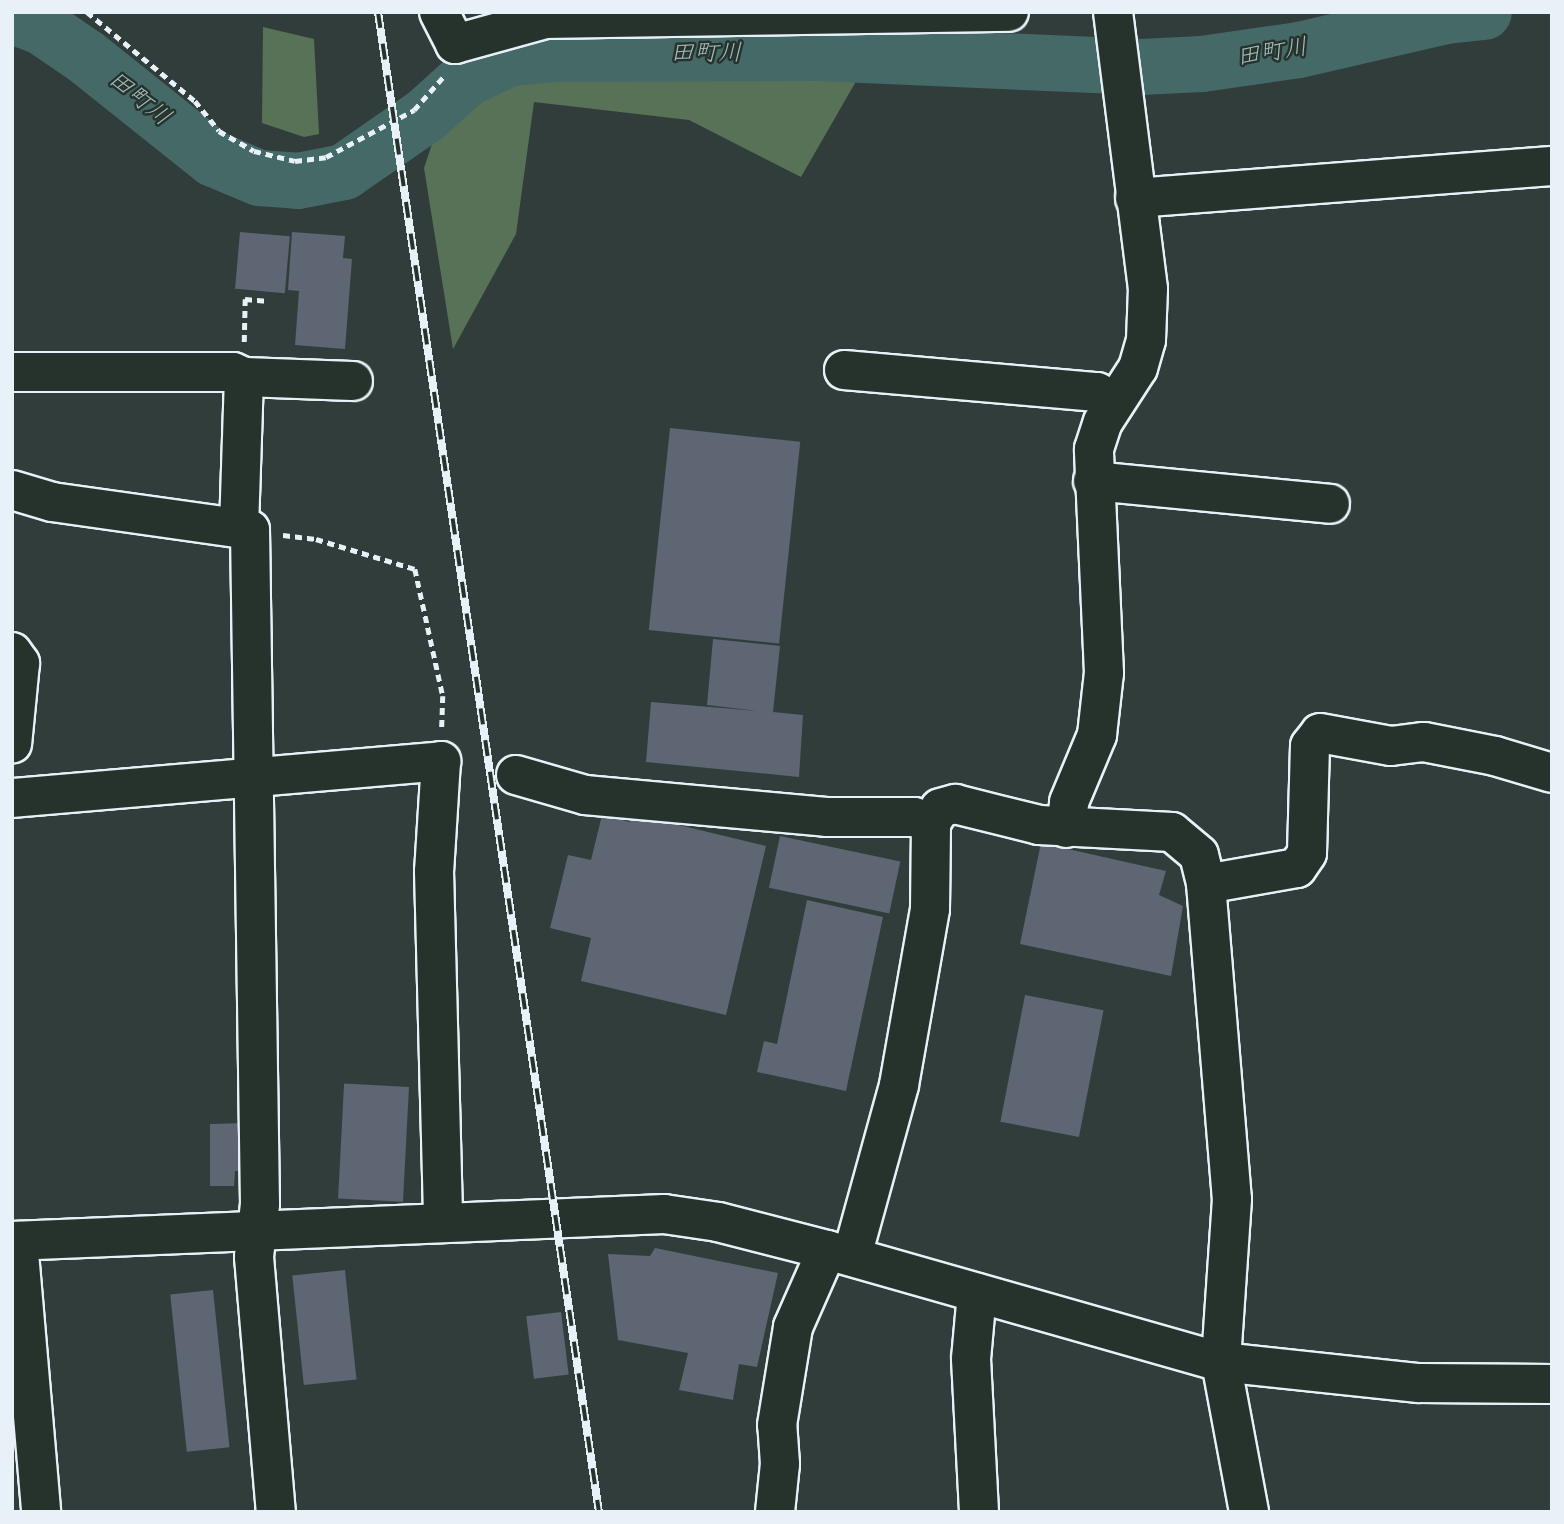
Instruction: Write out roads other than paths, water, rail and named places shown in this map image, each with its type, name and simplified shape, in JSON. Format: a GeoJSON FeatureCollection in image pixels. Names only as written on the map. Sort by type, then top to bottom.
{"type":"FeatureCollection","features":[{"type":"Feature","properties":{"kind":"street"},"geometry":{"type":"LineString","coordinates":[[447,28],[547,19],[1009,12]]}},
{"type":"Feature","properties":{"kind":"street"},"geometry":{"type":"LineString","coordinates":[[1066,828],[1069,802],[1097,735],[1104,673],[1093,481],[1094,449],[1116,402],[1138,368],[1146,340],[1148,289],[1114,25]]}},
{"type":"Feature","properties":{"kind":"street"},"geometry":{"type":"LineString","coordinates":[[1135,198],[1552,166]]}},
{"type":"Feature","properties":{"kind":"street"},"geometry":{"type":"LineString","coordinates":[[844,370],[1097,392],[1116,402]]}},
{"type":"Feature","properties":{"kind":"street"},"geometry":{"type":"LineString","coordinates":[[12,372],[233,372],[244,377],[353,381]]}},
{"type":"Feature","properties":{"kind":"street"},"geometry":{"type":"LineString","coordinates":[[244,377],[257,1231],[254,1257],[276,1512]]}},
{"type":"Feature","properties":{"kind":"street"},"geometry":{"type":"LineString","coordinates":[[1093,481],[1330,504]]}},
{"type":"Feature","properties":{"kind":"street"},"geometry":{"type":"LineString","coordinates":[[12,490],[52,502],[245,529]]}},
{"type":"Feature","properties":{"kind":"street"},"geometry":{"type":"LineString","coordinates":[[12,652],[20,663],[12,744]]}},
{"type":"Feature","properties":{"kind":"street"},"geometry":{"type":"LineString","coordinates":[[1206,884],[1297,868],[1307,853],[1310,746],[1320,733],[1391,746],[1424,742],[1552,773]]}},
{"type":"Feature","properties":{"kind":"street"},"geometry":{"type":"LineString","coordinates":[[12,797],[441,761],[434,885],[443,1222]]}},
{"type":"Feature","properties":{"kind":"street"},"geometry":{"type":"LineString","coordinates":[[516,775],[585,795],[645,803],[826,817],[914,817],[931,823]]}},
{"type":"Feature","properties":{"kind":"street"},"geometry":{"type":"LineString","coordinates":[[775,1512],[777,1425],[793,1327],[839,1253],[899,1085],[930,909],[931,823],[940,808],[955,804],[1066,828],[1172,832],[1199,855],[1206,884],[1232,1199],[1222,1362],[1249,1512]]}},
{"type":"Feature","properties":{"kind":"street"},"geometry":{"type":"LineString","coordinates":[[41,1512],[15,1241],[664,1214],[718,1222],[839,1253],[1222,1362],[1419,1382],[1552,1384]]}},
{"type":"Feature","properties":{"kind":"street"},"geometry":{"type":"LineString","coordinates":[[977,1293],[971,1359],[979,1512]]}},
{"type":"Feature","properties":{"kind":"waterway","name":"田町川"},"geometry":{"type":"LineString","coordinates":[[12,16],[42,27],[86,57],[214,159],[259,178],[298,181],[344,172],[426,115],[466,79],[510,58],[556,54],[818,53],[1141,67],[1202,64],[1299,50],[1446,16],[1484,12]]}},
{"type":"Feature","properties":{"kind":"railway"},"geometry":{"type":"LineString","coordinates":[[378,12],[599,1512]]}}]}
